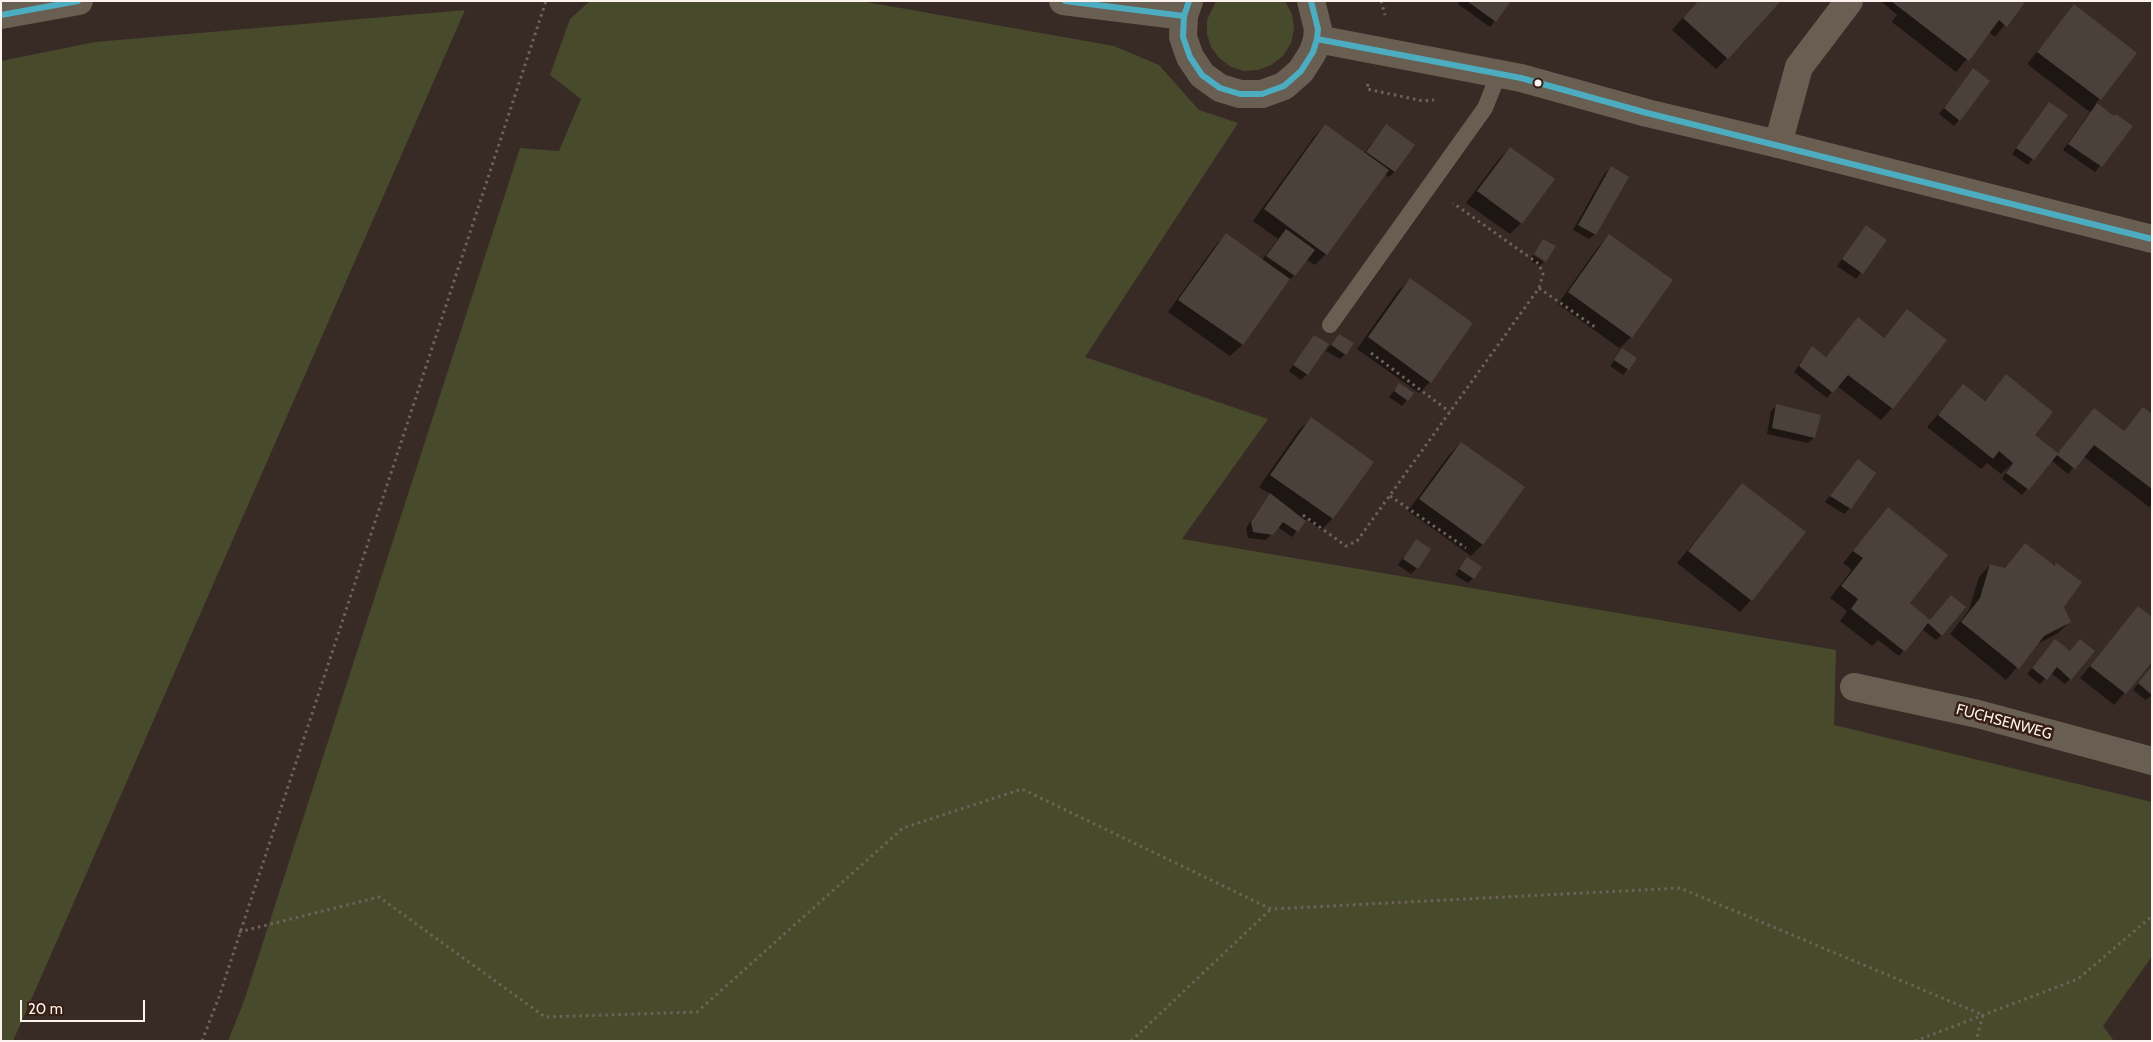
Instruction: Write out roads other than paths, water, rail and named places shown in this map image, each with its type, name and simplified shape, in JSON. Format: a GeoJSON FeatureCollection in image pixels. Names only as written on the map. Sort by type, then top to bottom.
{"type":"FeatureCollection","features":[{"type":"Feature","properties":{"kind":"street"},"geometry":{"type":"LineString","coordinates":[[1,16],[79,1]]}},
{"type":"Feature","properties":{"kind":"street"},"geometry":{"type":"LineString","coordinates":[[1063,1],[1186,8],[1183,37],[1190,57],[1202,75],[1220,88],[1240,94],[1262,94],[1284,86],[1301,71],[1313,52],[1317,39],[1318,29],[1311,1]]}},
{"type":"Feature","properties":{"kind":"street"},"geometry":{"type":"LineString","coordinates":[[1778,144],[1799,67],[1849,1]]}},
{"type":"Feature","properties":{"kind":"street"},"geometry":{"type":"LineString","coordinates":[[1317,39],[1375,52],[1499,73],[1648,113],[1778,144],[2152,240]]}},
{"type":"Feature","properties":{"kind":"street","name":"FUCHSENWEG"},"geometry":{"type":"LineString","coordinates":[[1854,687],[1978,714],[2152,761]]}},
{"type":"Feature","properties":{"kind":"lane"},"geometry":{"type":"LineString","coordinates":[[1330,325],[1485,108],[1499,73]]}}]}
